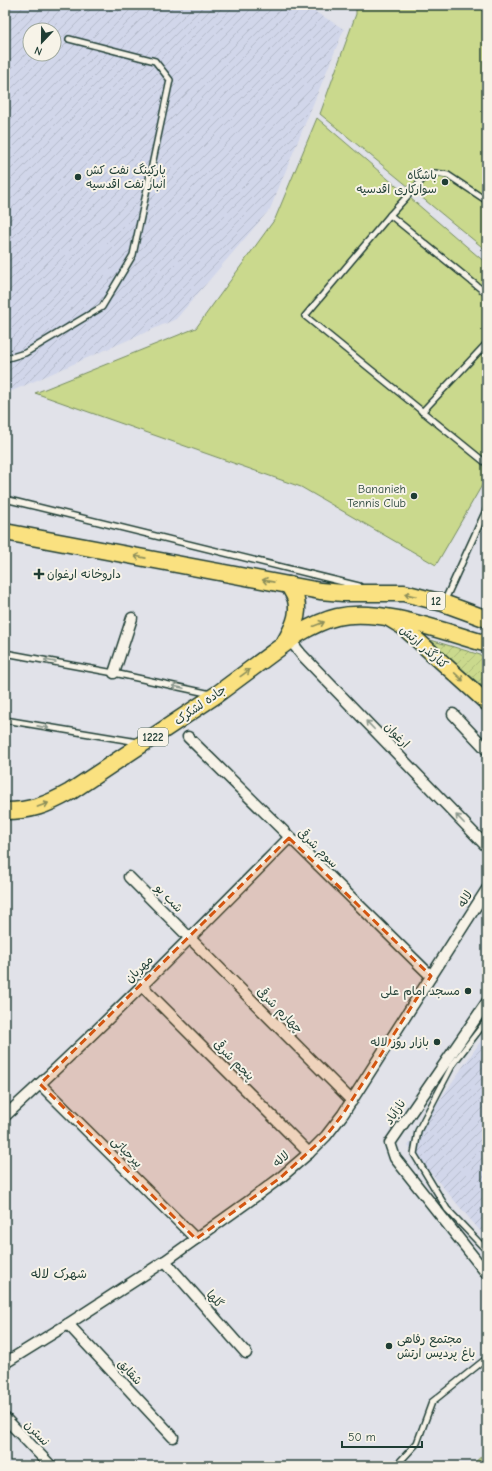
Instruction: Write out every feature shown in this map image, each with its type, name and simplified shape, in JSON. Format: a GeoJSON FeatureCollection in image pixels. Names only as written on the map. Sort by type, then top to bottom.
{"type":"FeatureCollection","features":[{"type":"Feature","properties":{"kind":"highway"},"geometry":{"type":"LineString","coordinates":[[5,532],[320,591],[343,593],[383,592],[386,616]]}},
{"type":"Feature","properties":{"kind":"highway","name":"1222"},"geometry":{"type":"LineString","coordinates":[[286,643],[297,614],[296,600],[289,586]]}},
{"type":"Feature","properties":{"kind":"highway","name":"12"},"geometry":{"type":"LineString","coordinates":[[383,592],[404,593],[443,603],[487,619]]}},
{"type":"Feature","properties":{"kind":"highway","name":"جاده لشکرک"},"geometry":{"type":"LineString","coordinates":[[5,811],[34,809],[57,800],[216,695],[286,643],[309,628],[336,617],[351,615],[386,616]]}},
{"type":"Feature","properties":{"kind":"highway","name":"12"},"geometry":{"type":"LineString","coordinates":[[386,616],[487,644]]}},
{"type":"Feature","properties":{"kind":"main road","name":"کنارگذر ارتش"},"geometry":{"type":"LineString","coordinates":[[386,616],[403,627],[487,703]]}},
{"type":"Feature","properties":{"kind":"street"},"geometry":{"type":"LineString","coordinates":[[114,673],[132,618]]}},
{"type":"Feature","properties":{"kind":"street","name":"ارغوان"},"geometry":{"type":"LineString","coordinates":[[286,643],[301,654],[487,847]]}},
{"type":"Feature","properties":{"kind":"street"},"geometry":{"type":"LineString","coordinates":[[453,714],[487,750]]}},
{"type":"Feature","properties":{"kind":"street","name":"سوم شرقی"},"geometry":{"type":"LineString","coordinates":[[188,737],[431,976]]}},
{"type":"Feature","properties":{"kind":"street","name":"مهربان"},"geometry":{"type":"LineString","coordinates":[[5,1116],[40,1084],[190,938],[289,838]]}},
{"type":"Feature","properties":{"kind":"street","name":"شب بو"},"geometry":{"type":"LineString","coordinates":[[130,877],[190,938]]}},
{"type":"Feature","properties":{"kind":"street","name":"لاله"},"geometry":{"type":"LineString","coordinates":[[5,1363],[165,1262],[265,1190],[309,1153],[335,1125],[352,1101],[487,889]]}},
{"type":"Feature","properties":{"kind":"street","name":"چهارم شرقی"},"geometry":{"type":"LineString","coordinates":[[190,938],[352,1101]]}},
{"type":"Feature","properties":{"kind":"street","name":"پنجم شرقی"},"geometry":{"type":"LineString","coordinates":[[141,985],[309,1153]]}},
{"type":"Feature","properties":{"kind":"street","name":"نازآباد"},"geometry":{"type":"LineString","coordinates":[[487,1002],[390,1143],[395,1158],[487,1274]]}},
{"type":"Feature","properties":{"kind":"street","name":"پیرحیاتی"},"geometry":{"type":"LineString","coordinates":[[40,1084],[196,1239]]}},
{"type":"Feature","properties":{"kind":"street","name":"گلها"},"geometry":{"type":"LineString","coordinates":[[165,1262],[246,1353]]}},
{"type":"Feature","properties":{"kind":"street","name":"شقایق"},"geometry":{"type":"LineString","coordinates":[[68,1324],[174,1437]]}},
{"type":"Feature","properties":{"kind":"street","name":"نسترن"},"geometry":{"type":"LineString","coordinates":[[5,1418],[51,1466]]}},
{"type":"Feature","properties":{"kind":"lane"},"geometry":{"type":"LineString","coordinates":[[5,359],[26,352],[102,307],[133,255],[170,80],[155,61],[69,39]]}},
{"type":"Feature","properties":{"kind":"lane"},"geometry":{"type":"LineString","coordinates":[[487,201],[448,175],[435,173],[424,178],[390,215],[306,316],[487,464]]}},
{"type":"Feature","properties":{"kind":"lane"},"geometry":{"type":"LineString","coordinates":[[390,215],[487,294]]}},
{"type":"Feature","properties":{"kind":"lane"},"geometry":{"type":"LineString","coordinates":[[422,412],[487,343]]}},
{"type":"Feature","properties":{"kind":"lane"},"geometry":{"type":"LineString","coordinates":[[5,499],[383,592]]}},
{"type":"Feature","properties":{"kind":"lane"},"geometry":{"type":"LineString","coordinates":[[443,603],[487,508]]}},
{"type":"Feature","properties":{"kind":"lane"},"geometry":{"type":"LineString","coordinates":[[5,653],[114,673],[216,695]]}},
{"type":"Feature","properties":{"kind":"lane"},"geometry":{"type":"LineString","coordinates":[[5,720],[144,743]]}},
{"type":"Feature","properties":{"kind":"lane"},"geometry":{"type":"LineString","coordinates":[[487,1020],[453,1064],[418,1130],[414,1154],[447,1208],[487,1251]]}},
{"type":"Feature","properties":{"kind":"lane"},"geometry":{"type":"LineString","coordinates":[[396,1466],[417,1443],[432,1402],[487,1358]]}},
{"type":"Feature","properties":{"kind":"highlighted area"},"geometry":{"type":"Polygon","coordinates":[[[289,838],[431,976],[343,1114],[326,1136],[280,1178],[196,1239],[40,1084],[289,838]]]}},
{"type":"Feature","properties":{"kind":"shaded area"},"geometry":{"type":"Polygon","coordinates":[[[5,5],[304,5],[344,29],[270,209],[176,319],[5,394],[5,5]]]}},
{"type":"Feature","properties":{"kind":"shaded area"},"geometry":{"type":"Polygon","coordinates":[[[487,1032],[487,1239],[408,1146],[487,1032]]]}},
{"type":"Feature","properties":{"kind":"green space","name":"باشگاه سوارکاری اقدسیه"},"geometry":{"type":"Polygon","coordinates":[[[356,5],[487,5],[487,251],[320,114],[356,14],[356,5]]]}},
{"type":"Feature","properties":{"kind":"green space"},"geometry":{"type":"Polygon","coordinates":[[[317,118],[487,264],[487,482],[485,480],[436,565],[301,487],[35,393],[196,328],[275,219],[317,118]]]}},
{"type":"Feature","properties":{"kind":"green space"},"geometry":{"type":"Polygon","coordinates":[[[424,638],[487,657],[487,690],[486,689],[424,638]]]}},
{"type":"Feature","properties":{"kind":"green space"},"geometry":{"type":"Polygon","coordinates":[[[487,1451],[487,1466],[471,1466],[487,1451]]]}},
{"type":"Feature","properties":{"kind":"place","name":"پارکینگ نفت کش انبار نفت اقدسیه"},"geometry":{"type":"Point","coordinates":[78,177]}},
{"type":"Feature","properties":{"kind":"place","name":"باشگاه سوارکاری اقدسیه"},"geometry":{"type":"Point","coordinates":[445,182]}},
{"type":"Feature","properties":{"kind":"place","name":"Bananieh Tennis Club"},"geometry":{"type":"Point","coordinates":[414,496]}},
{"type":"Feature","properties":{"kind":"place","name":"داروخانه ارغوان"},"geometry":{"type":"Point","coordinates":[39,574]}},
{"type":"Feature","properties":{"kind":"place","name":"مسجد امام علی"},"geometry":{"type":"Point","coordinates":[468,991]}},
{"type":"Feature","properties":{"kind":"place","name":"بازار روز لاله"},"geometry":{"type":"Point","coordinates":[437,1042]}},
{"type":"Feature","properties":{"kind":"place","name":"مجتمع رفاهی باغ پردیس ارتش"},"geometry":{"type":"Point","coordinates":[389,1346]}},
{"type":"Feature","properties":{"kind":"district","name":"شهرک لاله"},"geometry":{"type":"Point","coordinates":[59,1273]}}]}
